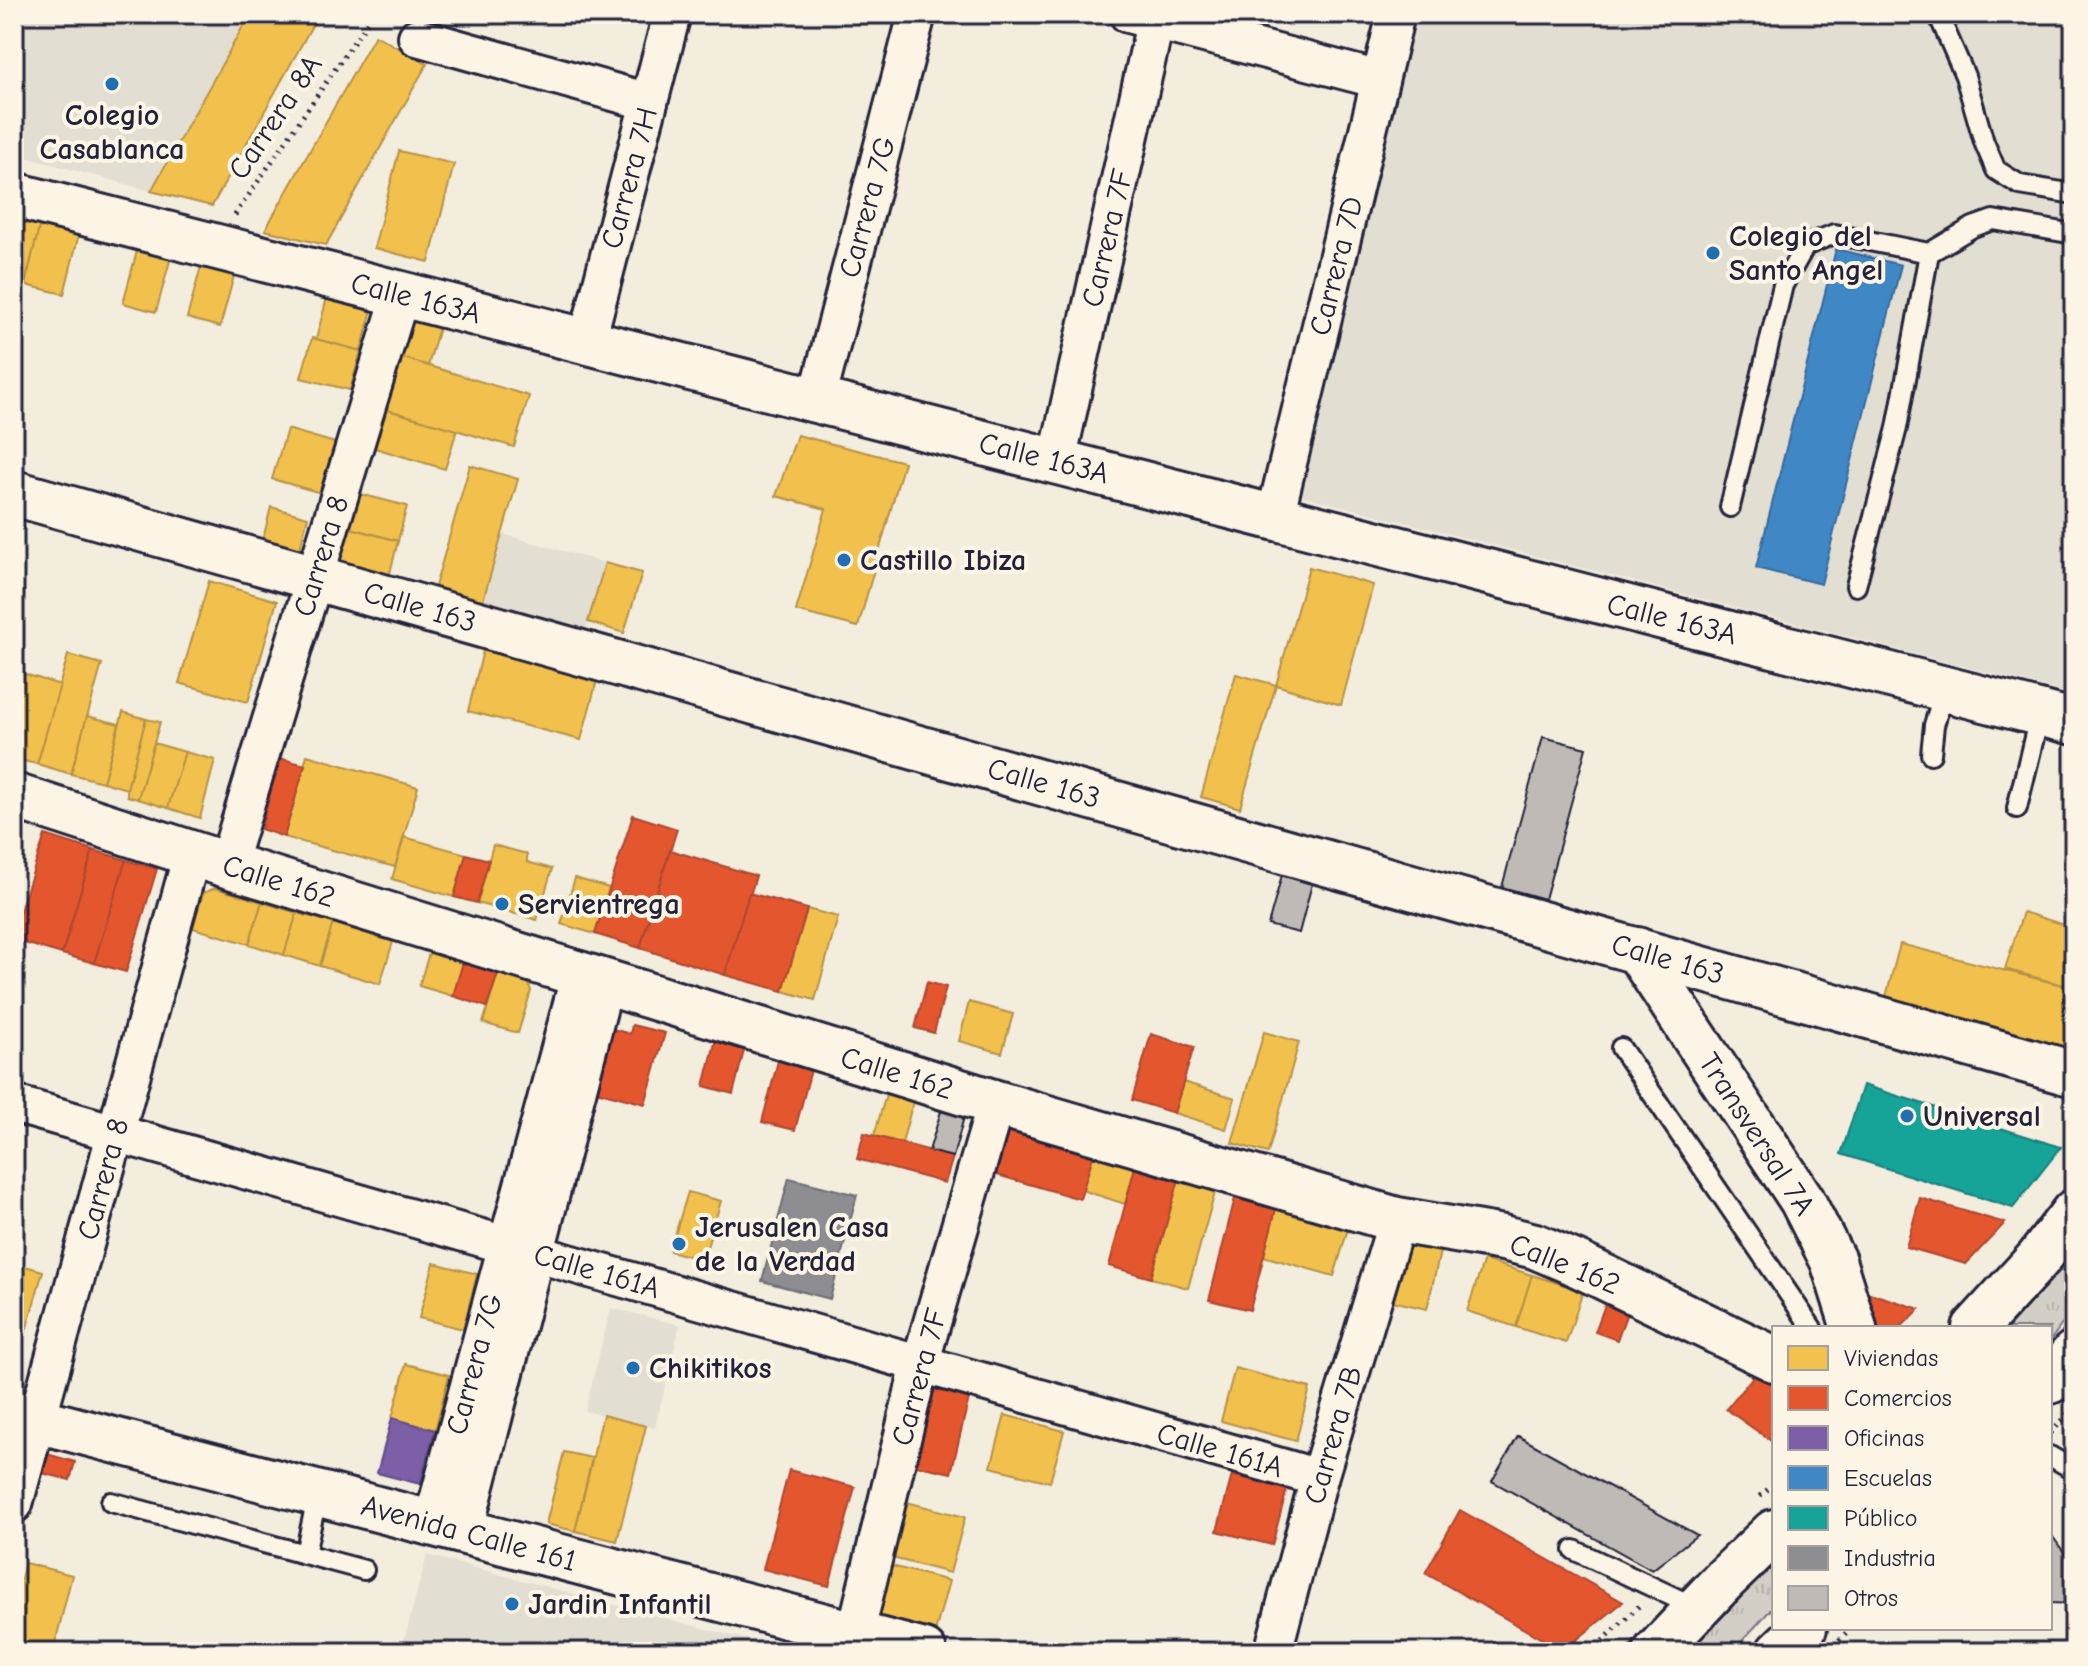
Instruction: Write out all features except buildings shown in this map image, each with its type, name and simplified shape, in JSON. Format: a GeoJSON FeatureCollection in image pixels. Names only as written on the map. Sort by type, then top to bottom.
{"type":"FeatureCollection","features":[{"type":"Feature","properties":{"kind":"street","name":"Carrera 7H"},"geometry":{"type":"LineString","coordinates":[[587,341],[672,14]]}},
{"type":"Feature","properties":{"kind":"street","name":"Carrera 7G"},"geometry":{"type":"LineString","coordinates":[[817,400],[917,14]]}},
{"type":"Feature","properties":{"kind":"street","name":"Carrera 7D"},"geometry":{"type":"LineString","coordinates":[[1275,517],[1396,14]]}},
{"type":"Feature","properties":{"kind":"street"},"geometry":{"type":"LineString","coordinates":[[1147,16],[1380,80]]}},
{"type":"Feature","properties":{"kind":"street","name":"Carrera 7F"},"geometry":{"type":"LineString","coordinates":[[1057,461],[1147,16]]}},
{"type":"Feature","properties":{"kind":"street"},"geometry":{"type":"LineString","coordinates":[[417,37],[649,102]]}},
{"type":"Feature","properties":{"kind":"street","name":"Calle 163A"},"geometry":{"type":"LineString","coordinates":[[14,195],[2057,718]]}},
{"type":"Feature","properties":{"kind":"street","name":"Carrera 8"},"geometry":{"type":"LineString","coordinates":[[14,1504],[26,1417],[116,1133],[209,859],[315,578],[401,294]]}},
{"type":"Feature","properties":{"kind":"street","name":"Calle 163"},"geometry":{"type":"LineString","coordinates":[[14,493],[2074,1074]]}},
{"type":"Feature","properties":{"kind":"street","name":"Calle 162"},"geometry":{"type":"LineString","coordinates":[[14,796],[996,1103],[1397,1220],[1535,1246],[1772,1358]]}},
{"type":"Feature","properties":{"kind":"street","name":"Transversal 7A"},"geometry":{"type":"LineString","coordinates":[[1637,950],[1802,1200],[1833,1261],[1852,1326]]}},
{"type":"Feature","properties":{"kind":"street","name":"Carrera 7G"},"geometry":{"type":"LineString","coordinates":[[448,1527],[592,979]]}},
{"type":"Feature","properties":{"kind":"street","name":"Carrera 7F"},"geometry":{"type":"LineString","coordinates":[[853,1643],[920,1364],[996,1103]]}},
{"type":"Feature","properties":{"kind":"street","name":"Calle 161A"},"geometry":{"type":"LineString","coordinates":[[14,1104],[1319,1478]]}},
{"type":"Feature","properties":{"kind":"street"},"geometry":{"type":"LineString","coordinates":[[1977,1326],[2039,1258],[2074,1212]]}},
{"type":"Feature","properties":{"kind":"street","name":"Carrera 7B"},"geometry":{"type":"LineString","coordinates":[[1273,1652],[1319,1478],[1397,1220]]}},
{"type":"Feature","properties":{"kind":"street"},"geometry":{"type":"LineString","coordinates":[[2052,1379],[2074,1353]]}},
{"type":"Feature","properties":{"kind":"street","name":"Avenida Calle 161"},"geometry":{"type":"LineString","coordinates":[[26,1417],[448,1527],[853,1643],[924,1652]]}},
{"type":"Feature","properties":{"kind":"street"},"geometry":{"type":"LineString","coordinates":[[1656,1652],[1772,1534]]}},
{"type":"Feature","properties":{"kind":"street"},"geometry":{"type":"LineString","coordinates":[[1778,1652],[1793,1630]]}},
{"type":"Feature","properties":{"kind":"street"},"geometry":{"type":"LineString","coordinates":[[1778,1652],[1802,1630]]}},
{"type":"Feature","properties":{"kind":"lane"},"geometry":{"type":"LineString","coordinates":[[1938,14],[1965,76],[1984,142],[1996,170],[2020,185],[2074,194]]}},
{"type":"Feature","properties":{"kind":"lane"},"geometry":{"type":"LineString","coordinates":[[1730,507],[1783,285],[1805,246],[1834,234],[1929,253],[1973,227],[1993,220],[2074,234]]}},
{"type":"Feature","properties":{"kind":"lane"},"geometry":{"type":"LineString","coordinates":[[1856,586],[1897,428],[1929,253]]}},
{"type":"Feature","properties":{"kind":"lane"},"geometry":{"type":"LineString","coordinates":[[1931,754],[1934,725],[1945,689]]}},
{"type":"Feature","properties":{"kind":"lane"},"geometry":{"type":"LineString","coordinates":[[2017,808],[2057,718]]}},
{"type":"Feature","properties":{"kind":"lane"},"geometry":{"type":"LineString","coordinates":[[1621,1048],[1811,1326]]}},
{"type":"Feature","properties":{"kind":"lane"},"geometry":{"type":"LineString","coordinates":[[2052,1457],[2074,1470]]}},
{"type":"Feature","properties":{"kind":"lane"},"geometry":{"type":"LineString","coordinates":[[305,1554],[318,1493]]}},
{"type":"Feature","properties":{"kind":"lane"},"geometry":{"type":"LineString","coordinates":[[111,1502],[364,1570]]}},
{"type":"Feature","properties":{"kind":"lane"},"geometry":{"type":"LineString","coordinates":[[1574,1550],[1697,1608]]}},
{"type":"Feature","properties":{"kind":"path","name":"Carrera 8A"},"geometry":{"type":"LineString","coordinates":[[214,245],[373,14]]}},
{"type":"Feature","properties":{"kind":"path"},"geometry":{"type":"LineString","coordinates":[[2074,1135],[2071,1141],[2074,1142]]}},
{"type":"Feature","properties":{"kind":"path"},"geometry":{"type":"LineString","coordinates":[[2052,1432],[2074,1408]]}},
{"type":"Feature","properties":{"kind":"shaded area","name":"Colegio Casablanca"},"geometry":{"type":"Polygon","coordinates":[[[14,14],[250,14],[151,191],[14,154],[14,14]]]}},
{"type":"Feature","properties":{"kind":"shaded area","name":"Colegio del Santo Angel"},"geometry":{"type":"Polygon","coordinates":[[[1414,14],[2074,14],[2074,695],[1291,493],[1414,14]]]}},
{"type":"Feature","properties":{"kind":"shaded area"},"geometry":{"type":"Polygon","coordinates":[[[503,534],[605,563],[585,633],[482,604],[503,534]]]}},
{"type":"Feature","properties":{"kind":"shaded area","name":"Chikitikos"},"geometry":{"type":"Polygon","coordinates":[[[611,1308],[680,1325],[655,1428],[585,1411],[611,1308]]]}},
{"type":"Feature","properties":{"kind":"shaded area","name":"Jardin Infantil"},"geometry":{"type":"Polygon","coordinates":[[[427,1555],[793,1652],[401,1652],[427,1555]]]}},
{"type":"Feature","properties":{"kind":"green space"},"geometry":{"type":"Polygon","coordinates":[[[2074,1253],[2074,1307],[2052,1338],[2052,1326],[2010,1326],[2074,1253]]]}},
{"type":"Feature","properties":{"kind":"green space"},"geometry":{"type":"Polygon","coordinates":[[[1772,1566],[1772,1608],[1732,1652],[1684,1652],[1772,1566]]]}},
{"type":"Feature","properties":{"kind":"waterway"},"geometry":{"type":"LineString","coordinates":[[1675,1600],[1704,1571]]}},
{"type":"Feature","properties":{"kind":"waterway"},"geometry":{"type":"LineString","coordinates":[[1629,1652],[1644,1635]]}},
{"type":"Feature","properties":{"kind":"place","name":"Colegio Casablanca"},"geometry":{"type":"Point","coordinates":[112,84]}},
{"type":"Feature","properties":{"kind":"place","name":"Colegio del Santo Angel"},"geometry":{"type":"Point","coordinates":[1713,253]}},
{"type":"Feature","properties":{"kind":"place","name":"Castillo Ibiza"},"geometry":{"type":"Point","coordinates":[844,560]}},
{"type":"Feature","properties":{"kind":"place","name":"Servientrega"},"geometry":{"type":"Point","coordinates":[502,904]}},
{"type":"Feature","properties":{"kind":"place","name":"Universal"},"geometry":{"type":"Point","coordinates":[1907,1116]}},
{"type":"Feature","properties":{"kind":"place","name":"Jerusalen Casa de la Verdad"},"geometry":{"type":"Point","coordinates":[679,1244]}},
{"type":"Feature","properties":{"kind":"place","name":"Chikitikos"},"geometry":{"type":"Point","coordinates":[633,1368]}},
{"type":"Feature","properties":{"kind":"place","name":"Jardin Infantil"},"geometry":{"type":"Point","coordinates":[512,1604]}}]}
